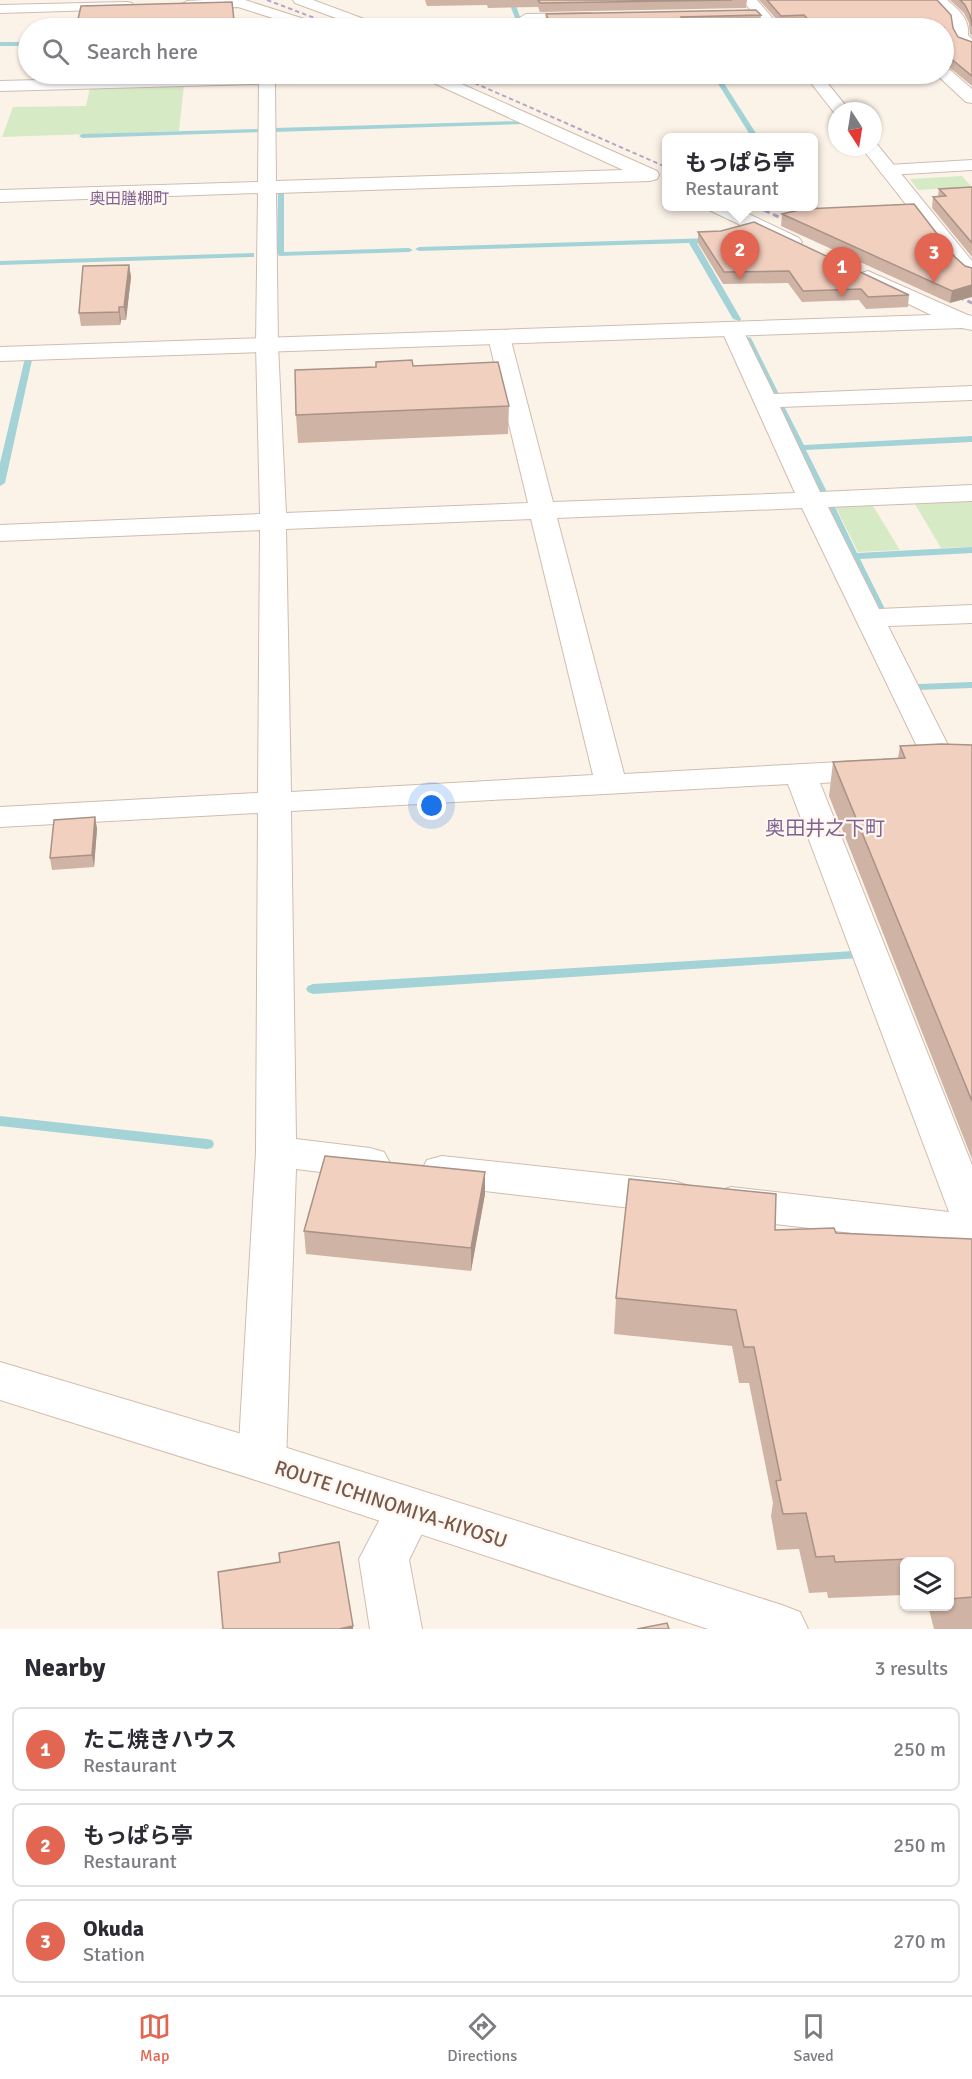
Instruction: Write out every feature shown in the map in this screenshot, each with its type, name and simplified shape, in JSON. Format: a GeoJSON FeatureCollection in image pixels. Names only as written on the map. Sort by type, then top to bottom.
{"type":"FeatureCollection","features":[{"type":"Feature","properties":{"kind":"street"},"geometry":{"type":"LineString","coordinates":[[300,0],[348,18]]}},
{"type":"Feature","properties":{"kind":"street"},"geometry":{"type":"LineString","coordinates":[[518,0],[526,18]]}},
{"type":"Feature","properties":{"kind":"street"},"geometry":{"type":"LineString","coordinates":[[750,0],[765,18]]}},
{"type":"Feature","properties":{"kind":"street"},"geometry":{"type":"LineString","coordinates":[[168,5],[235,2],[286,18]]}},
{"type":"Feature","properties":{"kind":"street"},"geometry":{"type":"LineString","coordinates":[[944,5],[972,9]]}},
{"type":"Feature","properties":{"kind":"street"},"geometry":{"type":"LineString","coordinates":[[944,5],[961,21],[960,36],[972,45]]}},
{"type":"Feature","properties":{"kind":"street"},"geometry":{"type":"LineString","coordinates":[[0,9],[144,6]]}},
{"type":"Feature","properties":{"kind":"street"},"geometry":{"type":"LineString","coordinates":[[738,14],[761,14]]}},
{"type":"Feature","properties":{"kind":"street"},"geometry":{"type":"LineString","coordinates":[[954,74],[972,98]]}},
{"type":"Feature","properties":{"kind":"street"},"geometry":{"type":"LineString","coordinates":[[0,86],[33,84]]}},
{"type":"Feature","properties":{"kind":"street"},"geometry":{"type":"LineString","coordinates":[[262,1461],[276,1152],[273,522],[267,345],[267,84]]}},
{"type":"Feature","properties":{"kind":"street"},"geometry":{"type":"LineString","coordinates":[[451,84],[658,179]]}},
{"type":"Feature","properties":{"kind":"street"},"geometry":{"type":"LineString","coordinates":[[820,84],[835,102]]}},
{"type":"Feature","properties":{"kind":"street"},"geometry":{"type":"LineString","coordinates":[[877,156],[962,263],[972,272]]}},
{"type":"Feature","properties":{"kind":"street"},"geometry":{"type":"LineString","coordinates":[[888,170],[972,165]]}},
{"type":"Feature","properties":{"kind":"street"},"geometry":{"type":"LineString","coordinates":[[0,196],[658,179]]}},
{"type":"Feature","properties":{"kind":"street"},"geometry":{"type":"LineString","coordinates":[[725,211],[812,251]]}},
{"type":"Feature","properties":{"kind":"street"},"geometry":{"type":"LineString","coordinates":[[854,271],[967,322]]}},
{"type":"Feature","properties":{"kind":"street"},"geometry":{"type":"LineString","coordinates":[[0,354],[967,322]]}},
{"type":"Feature","properties":{"kind":"street"},"geometry":{"type":"LineString","coordinates":[[0,817],[957,766],[870,618],[811,499],[732,329]]}},
{"type":"Feature","properties":{"kind":"street"},"geometry":{"type":"LineString","coordinates":[[499,337],[611,785]]}},
{"type":"Feature","properties":{"kind":"street"},"geometry":{"type":"LineString","coordinates":[[765,401],[972,393]]}},
{"type":"Feature","properties":{"kind":"street"},"geometry":{"type":"LineString","coordinates":[[0,533],[972,493]]}},
{"type":"Feature","properties":{"kind":"street"},"geometry":{"type":"LineString","coordinates":[[870,618],[972,614]]}},
{"type":"Feature","properties":{"kind":"street"},"geometry":{"type":"LineString","coordinates":[[801,775],[972,1218]]}},
{"type":"Feature","properties":{"kind":"street"},"geometry":{"type":"LineString","coordinates":[[276,1152],[972,1231]]}},
{"type":"Feature","properties":{"kind":"street","name":"ROUTE ICHINOMIYA-KIYOSU"},"geometry":{"type":"LineString","coordinates":[[0,1381],[262,1461],[410,1511],[782,1629]]}},
{"type":"Feature","properties":{"kind":"street"},"geometry":{"type":"LineString","coordinates":[[396,1629],[384,1559],[410,1511]]}},
{"type":"Feature","properties":{"kind":"green space"},"geometry":{"type":"Polygon","coordinates":[[[184,85],[179,131],[2,137],[13,107],[86,106],[90,88],[184,85]]]}},
{"type":"Feature","properties":{"kind":"green space"},"geometry":{"type":"Polygon","coordinates":[[[962,176],[972,187],[918,190],[910,179],[962,176]]]}},
{"type":"Feature","properties":{"kind":"green space"},"geometry":{"type":"Polygon","coordinates":[[[972,496],[972,547],[941,548],[912,499],[972,496]]]}},
{"type":"Feature","properties":{"kind":"green space"},"geometry":{"type":"Polygon","coordinates":[[[870,501],[900,550],[858,552],[833,502],[870,501]]]}},
{"type":"Feature","properties":{"kind":"building"},"geometry":{"type":"Polygon","coordinates":[[[538,0],[732,0],[540,3],[538,0]]]}},
{"type":"Feature","properties":{"kind":"building"},"geometry":{"type":"Polygon","coordinates":[[[767,0],[937,0],[951,18],[807,18],[804,15],[781,16],[767,0]]]}},
{"type":"Feature","properties":{"kind":"building"},"geometry":{"type":"Polygon","coordinates":[[[960,0],[972,0],[972,26],[970,15],[960,0]]]}},
{"type":"Feature","properties":{"kind":"building"},"geometry":{"type":"Polygon","coordinates":[[[232,2],[234,18],[78,18],[81,6],[232,2]]]}},
{"type":"Feature","properties":{"kind":"building"},"geometry":{"type":"Polygon","coordinates":[[[756,10],[761,15],[682,18],[548,18],[546,14],[756,10]]]}},
{"type":"Feature","properties":{"kind":"building"},"geometry":{"type":"Polygon","coordinates":[[[954,30],[958,37],[972,42],[972,76],[954,61],[954,30]]]}},
{"type":"Feature","properties":{"kind":"building"},"geometry":{"type":"Polygon","coordinates":[[[972,187],[972,243],[933,197],[946,196],[939,189],[972,187]]]}},
{"type":"Feature","properties":{"kind":"building"},"geometry":{"type":"Polygon","coordinates":[[[914,204],[955,257],[965,266],[972,268],[972,285],[952,291],[782,214],[795,211],[818,211],[818,208],[914,204]]]}},
{"type":"Feature","properties":{"kind":"building"},"geometry":{"type":"Polygon","coordinates":[[[754,222],[909,295],[868,297],[861,289],[803,291],[789,271],[724,272],[698,232],[721,231],[754,222]]]}},
{"type":"Feature","properties":{"kind":"building"},"geometry":{"type":"Polygon","coordinates":[[[129,265],[124,307],[119,307],[119,312],[79,313],[83,266],[129,265]]]}},
{"type":"Feature","properties":{"kind":"building"},"geometry":{"type":"Polygon","coordinates":[[[412,360],[413,366],[498,362],[509,406],[296,415],[295,370],[376,367],[376,362],[412,360]]]}},
{"type":"Feature","properties":{"kind":"building"},"geometry":{"type":"Polygon","coordinates":[[[972,745],[972,1101],[833,762],[905,758],[900,746],[972,745]]]}},
{"type":"Feature","properties":{"kind":"building"},"geometry":{"type":"Polygon","coordinates":[[[95,817],[92,855],[50,858],[54,820],[95,817]]]}},
{"type":"Feature","properties":{"kind":"building"},"geometry":{"type":"Polygon","coordinates":[[[325,1156],[485,1172],[471,1248],[304,1231],[325,1156]]]}},
{"type":"Feature","properties":{"kind":"building"},"geometry":{"type":"Polygon","coordinates":[[[629,1179],[776,1194],[775,1230],[834,1228],[836,1233],[972,1239],[972,1597],[954,1599],[954,1557],[900,1557],[900,1559],[835,1562],[834,1556],[816,1557],[806,1513],[783,1514],[776,1481],[781,1480],[754,1347],[744,1347],[736,1310],[616,1298],[629,1179]]]}},
{"type":"Feature","properties":{"kind":"building"},"geometry":{"type":"Polygon","coordinates":[[[339,1542],[353,1626],[339,1629],[223,1629],[218,1572],[280,1562],[279,1553],[339,1542]]]}},
{"type":"Feature","properties":{"kind":"building"},"geometry":{"type":"Polygon","coordinates":[[[667,1623],[669,1629],[637,1629],[667,1623]]]}},
{"type":"Feature","properties":{"kind":"waterway"},"geometry":{"type":"LineString","coordinates":[[511,0],[518,18]]}},
{"type":"Feature","properties":{"kind":"waterway"},"geometry":{"type":"LineString","coordinates":[[0,44],[18,44]]}},
{"type":"Feature","properties":{"kind":"waterway"},"geometry":{"type":"LineString","coordinates":[[721,84],[753,133]]}},
{"type":"Feature","properties":{"kind":"waterway"},"geometry":{"type":"LineString","coordinates":[[274,130],[522,123]]}},
{"type":"Feature","properties":{"kind":"waterway"},"geometry":{"type":"LineString","coordinates":[[82,136],[259,131]]}},
{"type":"Feature","properties":{"kind":"waterway"},"geometry":{"type":"LineString","coordinates":[[281,189],[281,251]]}},
{"type":"Feature","properties":{"kind":"waterway"},"geometry":{"type":"LineString","coordinates":[[419,249],[712,240]]}},
{"type":"Feature","properties":{"kind":"waterway"},"geometry":{"type":"LineString","coordinates":[[692,241],[737,319]]}},
{"type":"Feature","properties":{"kind":"waterway"},"geometry":{"type":"LineString","coordinates":[[282,254],[409,250]]}},
{"type":"Feature","properties":{"kind":"waterway"},"geometry":{"type":"LineString","coordinates":[[0,263],[251,255]]}},
{"type":"Feature","properties":{"kind":"waterway"},"geometry":{"type":"LineString","coordinates":[[747,338],[776,396]]}},
{"type":"Feature","properties":{"kind":"waterway"},"geometry":{"type":"LineString","coordinates":[[0,483],[28,360]]}},
{"type":"Feature","properties":{"kind":"waterway"},"geometry":{"type":"LineString","coordinates":[[779,404],[823,494]]}},
{"type":"Feature","properties":{"kind":"waterway"},"geometry":{"type":"LineString","coordinates":[[801,448],[972,439]]}},
{"type":"Feature","properties":{"kind":"waterway"},"geometry":{"type":"LineString","coordinates":[[828,503],[854,556]]}},
{"type":"Feature","properties":{"kind":"waterway"},"geometry":{"type":"LineString","coordinates":[[854,556],[972,550]]}},
{"type":"Feature","properties":{"kind":"waterway"},"geometry":{"type":"LineString","coordinates":[[854,556],[881,611]]}},
{"type":"Feature","properties":{"kind":"waterway"},"geometry":{"type":"LineString","coordinates":[[918,687],[972,685]]}},
{"type":"Feature","properties":{"kind":"waterway"},"geometry":{"type":"LineString","coordinates":[[313,989],[854,955]]}},
{"type":"Feature","properties":{"kind":"waterway"},"geometry":{"type":"LineString","coordinates":[[0,1121],[207,1144]]}},
{"type":"Feature","properties":{"kind":"railway"},"geometry":{"type":"LineString","coordinates":[[267,0],[315,18]]}},
{"type":"Feature","properties":{"kind":"railway"},"geometry":{"type":"LineString","coordinates":[[477,84],[662,165]]}},
{"type":"Feature","properties":{"kind":"railway"},"geometry":{"type":"LineString","coordinates":[[766,211],[796,225]]}},
{"type":"Feature","properties":{"kind":"railway"},"geometry":{"type":"LineString","coordinates":[[949,293],[972,303]]}},
{"type":"Feature","properties":{"kind":"place","name":"もっぱら亭"},"geometry":{"type":"Point","coordinates":[740,280]}},
{"type":"Feature","properties":{"kind":"place","name":"Okuda"},"geometry":{"type":"Point","coordinates":[934,283]}},
{"type":"Feature","properties":{"kind":"place","name":"たこ焼きハウス"},"geometry":{"type":"Point","coordinates":[842,297]}},
{"type":"Feature","properties":{"kind":"district","name":"奥田膳棚町"},"geometry":{"type":"Point","coordinates":[129,198]}},
{"type":"Feature","properties":{"kind":"district","name":"奥田井之下町"},"geometry":{"type":"Point","coordinates":[825,828]}}]}
